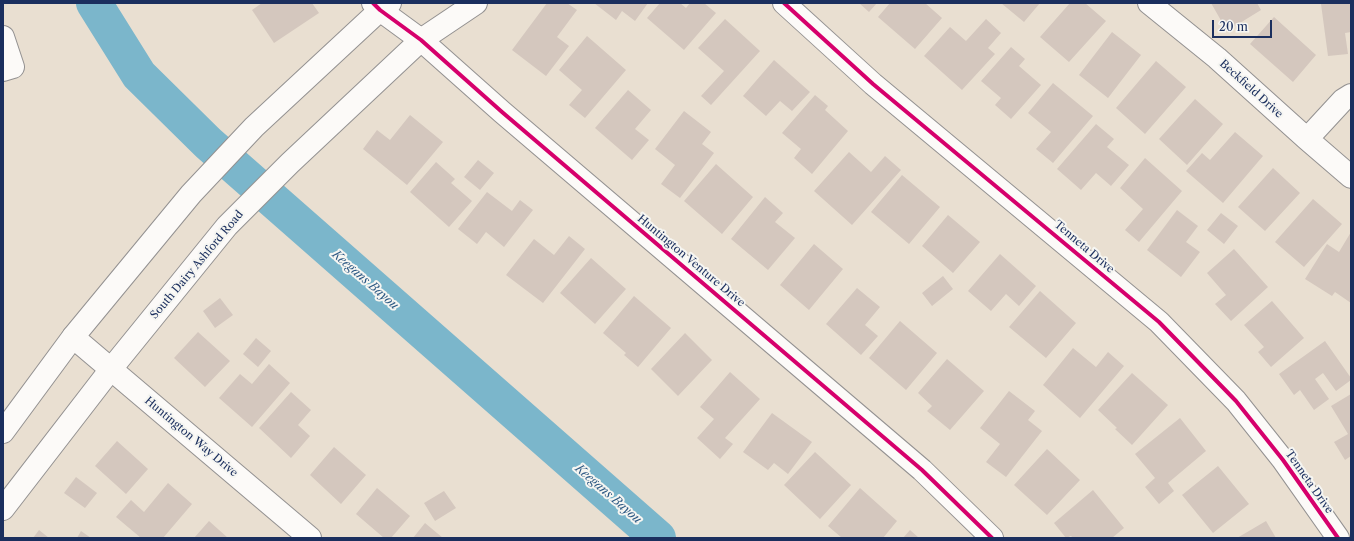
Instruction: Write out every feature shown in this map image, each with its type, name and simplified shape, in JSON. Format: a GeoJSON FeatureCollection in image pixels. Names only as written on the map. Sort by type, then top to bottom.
{"type":"FeatureCollection","features":[{"type":"Feature","properties":{"kind":"street","name":"South Dairy Ashford Road"},"geometry":{"type":"LineString","coordinates":[[3,509],[111,369],[227,226],[290,163],[422,40],[476,3]]}},
{"type":"Feature","properties":{"kind":"street","name":"Tenneta Drive"},"geometry":{"type":"LineString","coordinates":[[784,3],[873,84],[1159,322],[1236,401],[1283,460],[1338,538]]}},
{"type":"Feature","properties":{"kind":"street","name":"Beckfield Drive"},"geometry":{"type":"LineString","coordinates":[[1149,3],[1217,58],[1307,139],[1349,171]]}},
{"type":"Feature","properties":{"kind":"street","name":"Huntington Venture Drive"},"geometry":{"type":"LineString","coordinates":[[381,5],[502,112],[922,470],[992,538]]}},
{"type":"Feature","properties":{"kind":"street"},"geometry":{"type":"LineString","coordinates":[[3,432],[73,337],[191,194],[254,127],[381,5]]}},
{"type":"Feature","properties":{"kind":"street"},"geometry":{"type":"LineString","coordinates":[[3,37],[13,67],[3,70]]}},
{"type":"Feature","properties":{"kind":"street"},"geometry":{"type":"LineString","coordinates":[[1307,139],[1343,100],[1351,95]]}},
{"type":"Feature","properties":{"kind":"street","name":"Huntington Way Drive"},"geometry":{"type":"LineString","coordinates":[[73,337],[310,538]]}},
{"type":"Feature","properties":{"kind":"building"},"geometry":{"type":"Polygon","coordinates":[[[262,3],[312,3],[319,13],[274,43],[252,10],[262,3]]]}},
{"type":"Feature","properties":{"kind":"building"},"geometry":{"type":"Polygon","coordinates":[[[547,3],[567,3],[577,10],[557,37],[569,46],[546,76],[512,50],[547,3]]]}},
{"type":"Feature","properties":{"kind":"building"},"geometry":{"type":"Polygon","coordinates":[[[594,3],[648,3],[635,21],[622,11],[616,20],[594,3]]]}},
{"type":"Feature","properties":{"kind":"building"},"geometry":{"type":"Polygon","coordinates":[[[660,3],[680,3],[686,8],[690,3],[704,3],[716,13],[684,50],[647,18],[660,3]]]}},
{"type":"Feature","properties":{"kind":"building"},"geometry":{"type":"Polygon","coordinates":[[[859,3],[877,3],[869,12],[859,3]]]}},
{"type":"Feature","properties":{"kind":"building"},"geometry":{"type":"Polygon","coordinates":[[[890,3],[925,3],[942,18],[915,49],[878,17],[890,3]]]}},
{"type":"Feature","properties":{"kind":"building"},"geometry":{"type":"Polygon","coordinates":[[[1001,3],[1040,3],[1024,22],[1001,3]]]}},
{"type":"Feature","properties":{"kind":"building"},"geometry":{"type":"Polygon","coordinates":[[[1070,3],[1085,3],[1106,21],[1069,62],[1040,37],[1070,3]]]}},
{"type":"Feature","properties":{"kind":"building"},"geometry":{"type":"Polygon","coordinates":[[[1211,3],[1257,3],[1261,10],[1227,31],[1211,3]]]}},
{"type":"Feature","properties":{"kind":"building"},"geometry":{"type":"Polygon","coordinates":[[[1351,3],[1351,32],[1345,33],[1348,54],[1328,56],[1321,4],[1351,3]]]}},
{"type":"Feature","properties":{"kind":"building"},"geometry":{"type":"Polygon","coordinates":[[[1274,17],[1316,55],[1293,82],[1250,44],[1274,17]]]}},
{"type":"Feature","properties":{"kind":"building"},"geometry":{"type":"Polygon","coordinates":[[[725,19],[760,51],[711,105],[701,96],[724,71],[698,48],[725,19]]]}},
{"type":"Feature","properties":{"kind":"building"},"geometry":{"type":"Polygon","coordinates":[[[986,19],[1001,33],[988,48],[995,54],[962,90],[924,56],[950,27],[966,41],[986,19]]]}},
{"type":"Feature","properties":{"kind":"building"},"geometry":{"type":"Polygon","coordinates":[[[1112,32],[1141,55],[1108,98],[1079,75],[1112,32]]]}},
{"type":"Feature","properties":{"kind":"building"},"geometry":{"type":"Polygon","coordinates":[[[587,36],[626,70],[585,118],[569,105],[582,90],[559,70],[587,36]]]}},
{"type":"Feature","properties":{"kind":"building"},"geometry":{"type":"Polygon","coordinates":[[[1011,47],[1025,59],[1019,66],[1041,85],[1011,119],[995,105],[1001,98],[981,81],[1011,47]]]}},
{"type":"Feature","properties":{"kind":"building"},"geometry":{"type":"Polygon","coordinates":[[[774,60],[810,92],[792,111],[780,101],[766,116],[743,96],[774,60]]]}},
{"type":"Feature","properties":{"kind":"building"},"geometry":{"type":"Polygon","coordinates":[[[1156,61],[1186,87],[1145,134],[1116,108],[1156,61]]]}},
{"type":"Feature","properties":{"kind":"building"},"geometry":{"type":"Polygon","coordinates":[[[1053,83],[1093,116],[1053,163],[1036,149],[1051,132],[1028,113],[1053,83]]]}},
{"type":"Feature","properties":{"kind":"building"},"geometry":{"type":"Polygon","coordinates":[[[628,90],[651,110],[635,129],[649,140],[632,160],[595,128],[628,90]]]}},
{"type":"Feature","properties":{"kind":"building"},"geometry":{"type":"Polygon","coordinates":[[[815,95],[828,106],[825,110],[848,131],[812,174],[794,158],[801,149],[782,133],[815,95]]]}},
{"type":"Feature","properties":{"kind":"building"},"geometry":{"type":"Polygon","coordinates":[[[1195,99],[1223,124],[1187,165],[1159,139],[1195,99]]]}},
{"type":"Feature","properties":{"kind":"building"},"geometry":{"type":"Polygon","coordinates":[[[684,111],[711,132],[702,144],[714,153],[680,198],[661,184],[675,165],[655,149],[684,111]]]}},
{"type":"Feature","properties":{"kind":"building"},"geometry":{"type":"Polygon","coordinates":[[[410,115],[443,142],[407,185],[363,149],[377,130],[390,140],[410,115]]]}},
{"type":"Feature","properties":{"kind":"building"},"geometry":{"type":"Polygon","coordinates":[[[1096,124],[1114,139],[1107,147],[1129,165],[1111,186],[1096,173],[1081,190],[1057,169],[1096,124]]]}},
{"type":"Feature","properties":{"kind":"building"},"geometry":{"type":"Polygon","coordinates":[[[1235,132],[1263,156],[1223,203],[1186,171],[1202,153],[1210,160],[1235,132]]]}},
{"type":"Feature","properties":{"kind":"building"},"geometry":{"type":"Polygon","coordinates":[[[849,152],[871,172],[885,156],[901,170],[852,225],[814,191],[849,152]]]}},
{"type":"Feature","properties":{"kind":"building"},"geometry":{"type":"Polygon","coordinates":[[[1145,158],[1182,191],[1139,242],[1125,230],[1143,209],[1120,188],[1145,158]]]}},
{"type":"Feature","properties":{"kind":"building"},"geometry":{"type":"Polygon","coordinates":[[[478,160],[494,173],[480,190],[464,177],[478,160]]]}},
{"type":"Feature","properties":{"kind":"building"},"geometry":{"type":"Polygon","coordinates":[[[436,162],[455,179],[451,183],[472,201],[449,227],[410,192],[436,162]]]}},
{"type":"Feature","properties":{"kind":"building"},"geometry":{"type":"Polygon","coordinates":[[[716,164],[753,197],[722,234],[684,201],[716,164]]]}},
{"type":"Feature","properties":{"kind":"building"},"geometry":{"type":"Polygon","coordinates":[[[1273,168],[1300,193],[1265,231],[1238,207],[1273,168]]]}},
{"type":"Feature","properties":{"kind":"building"},"geometry":{"type":"Polygon","coordinates":[[[902,175],[940,207],[909,244],[871,212],[902,175]]]}},
{"type":"Feature","properties":{"kind":"building"},"geometry":{"type":"Polygon","coordinates":[[[487,192],[512,211],[520,200],[533,210],[504,247],[486,232],[477,244],[458,229],[487,192]]]}},
{"type":"Feature","properties":{"kind":"building"},"geometry":{"type":"Polygon","coordinates":[[[765,197],[783,213],[775,222],[795,238],[768,270],[731,239],[765,197]]]}},
{"type":"Feature","properties":{"kind":"building"},"geometry":{"type":"Polygon","coordinates":[[[1313,199],[1342,224],[1304,267],[1275,242],[1313,199]]]}},
{"type":"Feature","properties":{"kind":"building"},"geometry":{"type":"Polygon","coordinates":[[[1177,210],[1198,226],[1186,242],[1200,252],[1181,277],[1147,250],[1177,210]]]}},
{"type":"Feature","properties":{"kind":"building"},"geometry":{"type":"Polygon","coordinates":[[[1221,213],[1238,226],[1224,244],[1207,230],[1221,213]]]}},
{"type":"Feature","properties":{"kind":"building"},"geometry":{"type":"Polygon","coordinates":[[[948,215],[980,242],[953,273],[922,246],[948,215]]]}},
{"type":"Feature","properties":{"kind":"building"},"geometry":{"type":"Polygon","coordinates":[[[1351,232],[1351,303],[1335,292],[1332,296],[1305,279],[1327,244],[1339,252],[1351,232]]]}},
{"type":"Feature","properties":{"kind":"building"},"geometry":{"type":"Polygon","coordinates":[[[569,236],[585,249],[543,303],[506,275],[534,239],[554,255],[569,236]]]}},
{"type":"Feature","properties":{"kind":"building"},"geometry":{"type":"Polygon","coordinates":[[[814,244],[843,269],[809,310],[780,285],[814,244]]]}},
{"type":"Feature","properties":{"kind":"building"},"geometry":{"type":"Polygon","coordinates":[[[1234,249],[1268,287],[1231,321],[1215,304],[1226,295],[1207,273],[1234,249]]]}},
{"type":"Feature","properties":{"kind":"building"},"geometry":{"type":"Polygon","coordinates":[[[1000,254],[1036,286],[1019,306],[1006,294],[991,311],[968,291],[1000,254]]]}},
{"type":"Feature","properties":{"kind":"building"},"geometry":{"type":"Polygon","coordinates":[[[591,258],[626,289],[595,324],[560,293],[591,258]]]}},
{"type":"Feature","properties":{"kind":"building"},"geometry":{"type":"Polygon","coordinates":[[[943,276],[953,289],[932,306],[922,293],[943,276]]]}},
{"type":"Feature","properties":{"kind":"building"},"geometry":{"type":"Polygon","coordinates":[[[857,288],[880,307],[865,325],[878,336],[861,355],[826,324],[857,288]]]}},
{"type":"Feature","properties":{"kind":"building"},"geometry":{"type":"Polygon","coordinates":[[[1040,291],[1076,323],[1046,358],[1009,327],[1040,291]]]}},
{"type":"Feature","properties":{"kind":"building"},"geometry":{"type":"Polygon","coordinates":[[[634,296],[671,328],[638,367],[624,355],[626,353],[603,333],[634,296]]]}},
{"type":"Feature","properties":{"kind":"building"},"geometry":{"type":"Polygon","coordinates":[[[220,298],[233,315],[215,328],[203,311],[220,298]]]}},
{"type":"Feature","properties":{"kind":"building"},"geometry":{"type":"Polygon","coordinates":[[[1272,301],[1304,338],[1271,367],[1258,352],[1264,347],[1244,325],[1272,301]]]}},
{"type":"Feature","properties":{"kind":"building"},"geometry":{"type":"Polygon","coordinates":[[[900,321],[937,353],[906,390],[869,358],[900,321]]]}},
{"type":"Feature","properties":{"kind":"building"},"geometry":{"type":"Polygon","coordinates":[[[198,332],[230,361],[205,387],[174,358],[198,332]]]}},
{"type":"Feature","properties":{"kind":"building"},"geometry":{"type":"Polygon","coordinates":[[[685,333],[712,360],[678,396],[651,369],[685,333]]]}},
{"type":"Feature","properties":{"kind":"building"},"geometry":{"type":"Polygon","coordinates":[[[256,338],[271,351],[258,367],[243,354],[256,338]]]}},
{"type":"Feature","properties":{"kind":"building"},"geometry":{"type":"Polygon","coordinates":[[[1325,341],[1351,380],[1336,391],[1323,373],[1315,379],[1329,399],[1314,410],[1300,390],[1294,395],[1279,374],[1325,341]]]}},
{"type":"Feature","properties":{"kind":"building"},"geometry":{"type":"Polygon","coordinates":[[[1073,348],[1096,367],[1108,352],[1124,366],[1080,418],[1043,385],[1073,348]]]}},
{"type":"Feature","properties":{"kind":"building"},"geometry":{"type":"Polygon","coordinates":[[[947,359],[984,391],[950,430],[927,411],[932,406],[918,393],[947,359]]]}},
{"type":"Feature","properties":{"kind":"building"},"geometry":{"type":"Polygon","coordinates":[[[269,364],[290,383],[252,427],[219,398],[240,374],[252,384],[269,364]]]}},
{"type":"Feature","properties":{"kind":"building"},"geometry":{"type":"Polygon","coordinates":[[[730,372],[760,399],[725,438],[733,444],[720,459],[697,438],[714,419],[700,407],[730,372]]]}},
{"type":"Feature","properties":{"kind":"building"},"geometry":{"type":"Polygon","coordinates":[[[1132,373],[1168,405],[1132,445],[1098,410],[1132,373]]]}},
{"type":"Feature","properties":{"kind":"building"},"geometry":{"type":"Polygon","coordinates":[[[1009,391],[1035,411],[1028,420],[1042,431],[1006,477],[986,462],[1000,444],[980,428],[1009,391]]]}},
{"type":"Feature","properties":{"kind":"building"},"geometry":{"type":"Polygon","coordinates":[[[291,392],[311,410],[298,425],[310,436],[291,458],[259,428],[291,392]]]}},
{"type":"Feature","properties":{"kind":"building"},"geometry":{"type":"Polygon","coordinates":[[[1351,394],[1351,456],[1345,460],[1334,442],[1348,434],[1331,406],[1351,394]]]}},
{"type":"Feature","properties":{"kind":"building"},"geometry":{"type":"Polygon","coordinates":[[[772,413],[812,442],[788,474],[774,463],[768,470],[743,452],[772,413]]]}},
{"type":"Feature","properties":{"kind":"building"},"geometry":{"type":"Polygon","coordinates":[[[1180,418],[1206,451],[1168,483],[1174,491],[1159,504],[1145,487],[1155,478],[1135,454],[1180,418]]]}},
{"type":"Feature","properties":{"kind":"building"},"geometry":{"type":"Polygon","coordinates":[[[117,441],[148,469],[126,494],[95,466],[117,441]]]}},
{"type":"Feature","properties":{"kind":"building"},"geometry":{"type":"Polygon","coordinates":[[[334,447],[366,475],[341,504],[310,475],[334,447]]]}},
{"type":"Feature","properties":{"kind":"building"},"geometry":{"type":"Polygon","coordinates":[[[1047,449],[1080,480],[1047,515],[1014,485],[1047,449]]]}},
{"type":"Feature","properties":{"kind":"building"},"geometry":{"type":"Polygon","coordinates":[[[815,452],[851,485],[820,519],[784,485],[815,452]]]}},
{"type":"Feature","properties":{"kind":"building"},"geometry":{"type":"Polygon","coordinates":[[[1218,466],[1249,504],[1213,533],[1182,495],[1218,466]]]}},
{"type":"Feature","properties":{"kind":"building"},"geometry":{"type":"Polygon","coordinates":[[[76,477],[97,493],[85,508],[64,493],[76,477]]]}},
{"type":"Feature","properties":{"kind":"building"},"geometry":{"type":"Polygon","coordinates":[[[168,483],[192,504],[163,538],[141,538],[116,517],[131,500],[144,512],[168,483]]]}},
{"type":"Feature","properties":{"kind":"building"},"geometry":{"type":"Polygon","coordinates":[[[377,488],[410,516],[391,538],[384,538],[356,514],[377,488]]]}},
{"type":"Feature","properties":{"kind":"building"},"geometry":{"type":"Polygon","coordinates":[[[860,488],[897,521],[883,538],[842,538],[828,526],[860,488]]]}},
{"type":"Feature","properties":{"kind":"building"},"geometry":{"type":"Polygon","coordinates":[[[1093,490],[1124,528],[1112,538],[1073,538],[1071,536],[1066,538],[1054,523],[1093,490]]]}},
{"type":"Feature","properties":{"kind":"building"},"geometry":{"type":"Polygon","coordinates":[[[444,491],[456,508],[435,521],[424,503],[444,491]]]}},
{"type":"Feature","properties":{"kind":"building"},"geometry":{"type":"Polygon","coordinates":[[[209,521],[228,538],[194,538],[209,521]]]}},
{"type":"Feature","properties":{"kind":"building"},"geometry":{"type":"Polygon","coordinates":[[[1266,521],[1276,538],[1237,538],[1266,521]]]}},
{"type":"Feature","properties":{"kind":"building"},"geometry":{"type":"Polygon","coordinates":[[[425,523],[443,538],[413,538],[425,523]]]}},
{"type":"Feature","properties":{"kind":"building"},"geometry":{"type":"Polygon","coordinates":[[[39,530],[49,538],[33,538],[39,530]]]}},
{"type":"Feature","properties":{"kind":"building"},"geometry":{"type":"Polygon","coordinates":[[[910,530],[919,538],[903,538],[910,530]]]}},
{"type":"Feature","properties":{"kind":"building"},"geometry":{"type":"Polygon","coordinates":[[[81,531],[91,538],[77,538],[81,531]]]}},
{"type":"Feature","properties":{"kind":"waterway","name":"Keegans Bayou"},"geometry":{"type":"LineString","coordinates":[[94,3],[139,75],[208,143],[658,538]]}},
{"type":"Feature","properties":{"kind":"cycle path"},"geometry":{"type":"LineString","coordinates":[[373,3],[380,10],[421,40],[502,112],[922,470],[992,538]]}},
{"type":"Feature","properties":{"kind":"cycle path"},"geometry":{"type":"LineString","coordinates":[[784,3],[873,84],[1159,322],[1236,401],[1283,460],[1338,538]]}}]}
